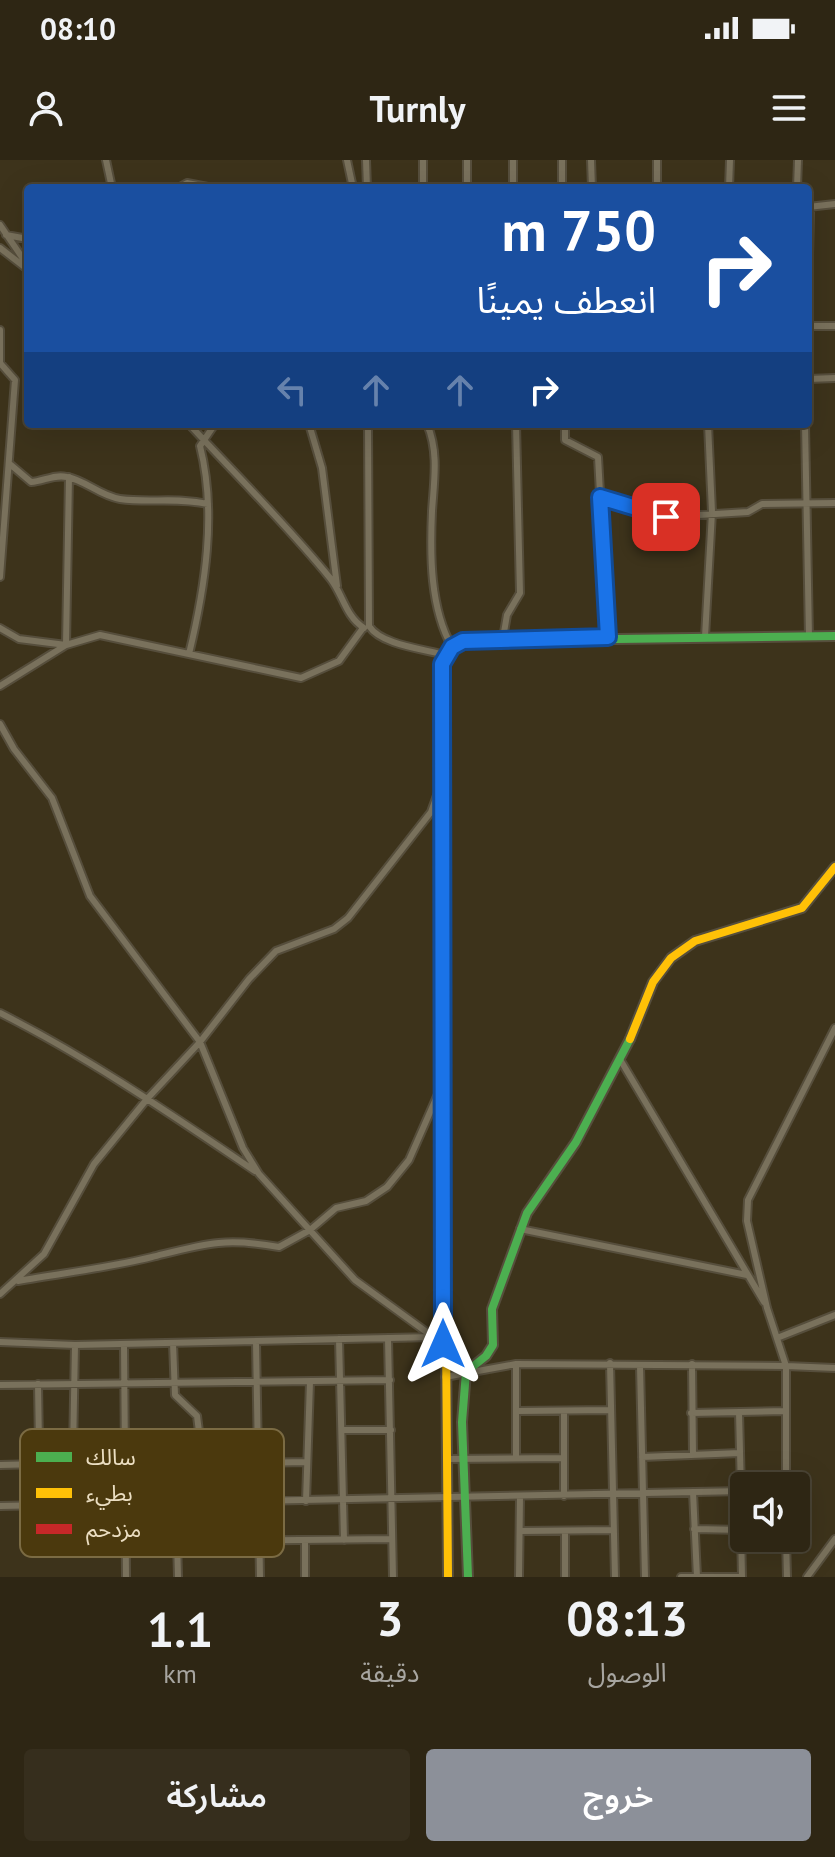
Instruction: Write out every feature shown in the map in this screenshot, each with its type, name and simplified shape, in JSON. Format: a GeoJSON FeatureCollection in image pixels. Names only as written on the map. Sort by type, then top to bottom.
{"type":"FeatureCollection","features":[{"type":"Feature","properties":{"kind":"street"},"geometry":{"type":"LineString","coordinates":[[106,160],[111,184]]}},
{"type":"Feature","properties":{"kind":"street"},"geometry":{"type":"LineString","coordinates":[[347,160],[352,184]]}},
{"type":"Feature","properties":{"kind":"street"},"geometry":{"type":"LineString","coordinates":[[366,160],[367,184]]}},
{"type":"Feature","properties":{"kind":"street"},"geometry":{"type":"LineString","coordinates":[[423,160],[423,184]]}},
{"type":"Feature","properties":{"kind":"street"},"geometry":{"type":"LineString","coordinates":[[467,160],[467,184]]}},
{"type":"Feature","properties":{"kind":"street"},"geometry":{"type":"LineString","coordinates":[[513,160],[513,184]]}},
{"type":"Feature","properties":{"kind":"street"},"geometry":{"type":"LineString","coordinates":[[562,160],[562,184]]}},
{"type":"Feature","properties":{"kind":"street"},"geometry":{"type":"LineString","coordinates":[[591,160],[592,184]]}},
{"type":"Feature","properties":{"kind":"street"},"geometry":{"type":"LineString","coordinates":[[657,160],[657,184]]}},
{"type":"Feature","properties":{"kind":"street"},"geometry":{"type":"LineString","coordinates":[[729,184],[730,160]]}},
{"type":"Feature","properties":{"kind":"street"},"geometry":{"type":"LineString","coordinates":[[797,184],[798,160]]}},
{"type":"Feature","properties":{"kind":"street"},"geometry":{"type":"LineString","coordinates":[[812,207],[835,204]]}},
{"type":"Feature","properties":{"kind":"street"},"geometry":{"type":"LineString","coordinates":[[0,225],[24,262]]}},
{"type":"Feature","properties":{"kind":"street"},"geometry":{"type":"LineString","coordinates":[[6,235],[24,238]]}},
{"type":"Feature","properties":{"kind":"street"},"geometry":{"type":"LineString","coordinates":[[0,248],[24,265]]}},
{"type":"Feature","properties":{"kind":"street"},"geometry":{"type":"LineString","coordinates":[[812,326],[835,326]]}},
{"type":"Feature","properties":{"kind":"street"},"geometry":{"type":"LineString","coordinates":[[0,330],[0,363],[15,380],[11,465],[0,577]]}},
{"type":"Feature","properties":{"kind":"street"},"geometry":{"type":"LineString","coordinates":[[812,379],[835,378]]}},
{"type":"Feature","properties":{"kind":"street"},"geometry":{"type":"LineString","coordinates":[[192,428],[279,519],[338,593],[346,610],[363,628],[390,640],[448,651]]}},
{"type":"Feature","properties":{"kind":"street"},"geometry":{"type":"LineString","coordinates":[[189,654],[206,569],[208,504],[202,439],[212,428]]}},
{"type":"Feature","properties":{"kind":"street"},"geometry":{"type":"LineString","coordinates":[[310,428],[322,468],[338,593]]}},
{"type":"Feature","properties":{"kind":"street"},"geometry":{"type":"LineString","coordinates":[[368,428],[371,630]]}},
{"type":"Feature","properties":{"kind":"street"},"geometry":{"type":"LineString","coordinates":[[428,428],[435,448],[431,530],[437,609],[448,651]]}},
{"type":"Feature","properties":{"kind":"street"},"geometry":{"type":"LineString","coordinates":[[503,638],[507,615],[520,593],[516,428]]}},
{"type":"Feature","properties":{"kind":"street"},"geometry":{"type":"LineString","coordinates":[[565,428],[565,440],[598,457],[608,637]]}},
{"type":"Feature","properties":{"kind":"street"},"geometry":{"type":"LineString","coordinates":[[705,637],[712,512],[708,428]]}},
{"type":"Feature","properties":{"kind":"street"},"geometry":{"type":"LineString","coordinates":[[805,428],[804,503],[809,637]]}},
{"type":"Feature","properties":{"kind":"street"},"geometry":{"type":"LineString","coordinates":[[11,465],[31,482],[46,481],[55,475],[69,477],[112,497],[187,499],[208,504]]}},
{"type":"Feature","properties":{"kind":"street"},"geometry":{"type":"LineString","coordinates":[[66,645],[69,477]]}},
{"type":"Feature","properties":{"kind":"street"},"geometry":{"type":"LineString","coordinates":[[600,497],[666,517],[748,512],[762,504],[835,503]]}},
{"type":"Feature","properties":{"kind":"street"},"geometry":{"type":"LineString","coordinates":[[0,628],[19,639],[66,645]]}},
{"type":"Feature","properties":{"kind":"street"},"geometry":{"type":"LineString","coordinates":[[0,686],[66,645],[100,635],[301,678],[339,661],[363,628]]}},
{"type":"Feature","properties":{"kind":"street"},"geometry":{"type":"LineString","coordinates":[[448,1577],[443,1344],[442,664],[448,651],[463,641],[503,638],[835,636]]}},
{"type":"Feature","properties":{"kind":"street"},"geometry":{"type":"LineString","coordinates":[[0,724],[14,749],[52,798],[90,896],[200,1042],[243,1148],[259,1174],[355,1280],[443,1344]]}},
{"type":"Feature","properties":{"kind":"street"},"geometry":{"type":"LineString","coordinates":[[0,1294],[18,1281],[44,1254],[94,1164],[147,1099],[200,1042],[249,979],[276,951],[334,929],[348,918],[431,812],[441,787]]}},
{"type":"Feature","properties":{"kind":"street"},"geometry":{"type":"LineString","coordinates":[[468,1577],[466,1459],[462,1422],[466,1372],[486,1356],[493,1345],[492,1309],[520,1229],[576,1142],[621,1061],[653,982],[671,958],[695,941],[802,908],[835,867]]}},
{"type":"Feature","properties":{"kind":"street"},"geometry":{"type":"LineString","coordinates":[[0,1013],[49,1038],[189,1124],[259,1174]]}},
{"type":"Feature","properties":{"kind":"street"},"geometry":{"type":"LineString","coordinates":[[786,1472],[786,1366],[767,1308],[747,1221],[748,1200],[835,1028]]}},
{"type":"Feature","properties":{"kind":"street"},"geometry":{"type":"LineString","coordinates":[[621,1061],[767,1308]]}},
{"type":"Feature","properties":{"kind":"street"},"geometry":{"type":"LineString","coordinates":[[18,1281],[153,1257],[206,1242],[246,1241],[279,1247],[310,1230],[336,1208],[366,1201],[387,1187],[409,1160],[443,1082]]}},
{"type":"Feature","properties":{"kind":"street"},"geometry":{"type":"LineString","coordinates":[[520,1229],[747,1275]]}},
{"type":"Feature","properties":{"kind":"street"},"geometry":{"type":"LineString","coordinates":[[777,1338],[835,1315]]}},
{"type":"Feature","properties":{"kind":"street"},"geometry":{"type":"LineString","coordinates":[[0,1342],[75,1345],[434,1337]]}},
{"type":"Feature","properties":{"kind":"street"},"geometry":{"type":"LineString","coordinates":[[388,1338],[393,1577]]}},
{"type":"Feature","properties":{"kind":"street"},"geometry":{"type":"LineString","coordinates":[[339,1339],[344,1540]]}},
{"type":"Feature","properties":{"kind":"street"},"geometry":{"type":"LineString","coordinates":[[256,1342],[257,1429]]}},
{"type":"Feature","properties":{"kind":"street"},"geometry":{"type":"LineString","coordinates":[[173,1343],[175,1395],[197,1416],[199,1429]]}},
{"type":"Feature","properties":{"kind":"street"},"geometry":{"type":"LineString","coordinates":[[124,1344],[125,1429]]}},
{"type":"Feature","properties":{"kind":"street"},"geometry":{"type":"LineString","coordinates":[[73,1429],[75,1345]]}},
{"type":"Feature","properties":{"kind":"street"},"geometry":{"type":"LineString","coordinates":[[610,1363],[615,1577]]}},
{"type":"Feature","properties":{"kind":"street"},"geometry":{"type":"LineString","coordinates":[[445,1377],[516,1364],[835,1368]]}},
{"type":"Feature","properties":{"kind":"street"},"geometry":{"type":"LineString","coordinates":[[516,1364],[516,1458]]}},
{"type":"Feature","properties":{"kind":"street"},"geometry":{"type":"LineString","coordinates":[[692,1364],[693,1455]]}},
{"type":"Feature","properties":{"kind":"street"},"geometry":{"type":"LineString","coordinates":[[640,1366],[645,1577]]}},
{"type":"Feature","properties":{"kind":"street"},"geometry":{"type":"LineString","coordinates":[[0,1385],[390,1380]]}},
{"type":"Feature","properties":{"kind":"street"},"geometry":{"type":"LineString","coordinates":[[306,1501],[310,1382]]}},
{"type":"Feature","properties":{"kind":"street"},"geometry":{"type":"LineString","coordinates":[[38,1384],[39,1429]]}},
{"type":"Feature","properties":{"kind":"street"},"geometry":{"type":"LineString","coordinates":[[517,1411],[611,1410]]}},
{"type":"Feature","properties":{"kind":"street"},"geometry":{"type":"LineString","coordinates":[[564,1411],[564,1496]]}},
{"type":"Feature","properties":{"kind":"street"},"geometry":{"type":"LineString","coordinates":[[691,1413],[785,1411]]}},
{"type":"Feature","properties":{"kind":"street"},"geometry":{"type":"LineString","coordinates":[[739,1412],[741,1472]]}},
{"type":"Feature","properties":{"kind":"street"},"geometry":{"type":"LineString","coordinates":[[342,1430],[391,1430]]}},
{"type":"Feature","properties":{"kind":"street"},"geometry":{"type":"LineString","coordinates":[[642,1457],[740,1453]]}},
{"type":"Feature","properties":{"kind":"street"},"geometry":{"type":"LineString","coordinates":[[446,1459],[563,1458]]}},
{"type":"Feature","properties":{"kind":"street"},"geometry":{"type":"LineString","coordinates":[[284,1462],[305,1462]]}},
{"type":"Feature","properties":{"kind":"street"},"geometry":{"type":"LineString","coordinates":[[0,1465],[20,1464]]}},
{"type":"Feature","properties":{"kind":"street"},"geometry":{"type":"LineString","coordinates":[[284,1501],[730,1491]]}},
{"type":"Feature","properties":{"kind":"street"},"geometry":{"type":"LineString","coordinates":[[693,1492],[697,1577]]}},
{"type":"Feature","properties":{"kind":"street"},"geometry":{"type":"LineString","coordinates":[[519,1577],[520,1497]]}},
{"type":"Feature","properties":{"kind":"street"},"geometry":{"type":"LineString","coordinates":[[694,1529],[730,1530]]}},
{"type":"Feature","properties":{"kind":"street"},"geometry":{"type":"LineString","coordinates":[[520,1531],[614,1530]]}},
{"type":"Feature","properties":{"kind":"street"},"geometry":{"type":"LineString","coordinates":[[565,1531],[565,1577]]}},
{"type":"Feature","properties":{"kind":"street"},"geometry":{"type":"LineString","coordinates":[[284,1540],[391,1539]]}},
{"type":"Feature","properties":{"kind":"street"},"geometry":{"type":"LineString","coordinates":[[807,1577],[835,1539]]}},
{"type":"Feature","properties":{"kind":"street"},"geometry":{"type":"LineString","coordinates":[[305,1540],[305,1577]]}},
{"type":"Feature","properties":{"kind":"street"},"geometry":{"type":"LineString","coordinates":[[681,1577],[742,1577],[742,1552]]}},
{"type":"Feature","properties":{"kind":"street"},"geometry":{"type":"LineString","coordinates":[[786,1552],[787,1577]]}},
{"type":"Feature","properties":{"kind":"street"},"geometry":{"type":"LineString","coordinates":[[125,1557],[126,1577]]}},
{"type":"Feature","properties":{"kind":"street"},"geometry":{"type":"LineString","coordinates":[[259,1557],[260,1577]]}},
{"type":"Feature","properties":{"kind":"traffic: fast"},"geometry":{"type":"LineString","coordinates":[[441,733],[440,692],[444,666],[457,647],[470,641],[835,636]]}},
{"type":"Feature","properties":{"kind":"traffic: fast"},"geometry":{"type":"LineString","coordinates":[[468,1577],[462,1422],[466,1372],[486,1356],[493,1345],[492,1309],[527,1213],[576,1142],[630,1039]]}},
{"type":"Feature","properties":{"kind":"traffic: slow"},"geometry":{"type":"LineString","coordinates":[[630,1039],[653,982],[671,958],[695,941],[802,908],[835,867]]}},
{"type":"Feature","properties":{"kind":"traffic: slow"},"geometry":{"type":"LineString","coordinates":[[445,1218],[448,1577]]}},
{"type":"Feature","properties":{"kind":"traffic: jam"},"geometry":{"type":"LineString","coordinates":[[441,733],[445,1218]]}},
{"type":"Feature","properties":{"kind":"route"},"geometry":{"type":"LineString","coordinates":[[443,1344],[442,664],[452,647],[463,641],[608,637],[600,497],[666,517]]}}]}
